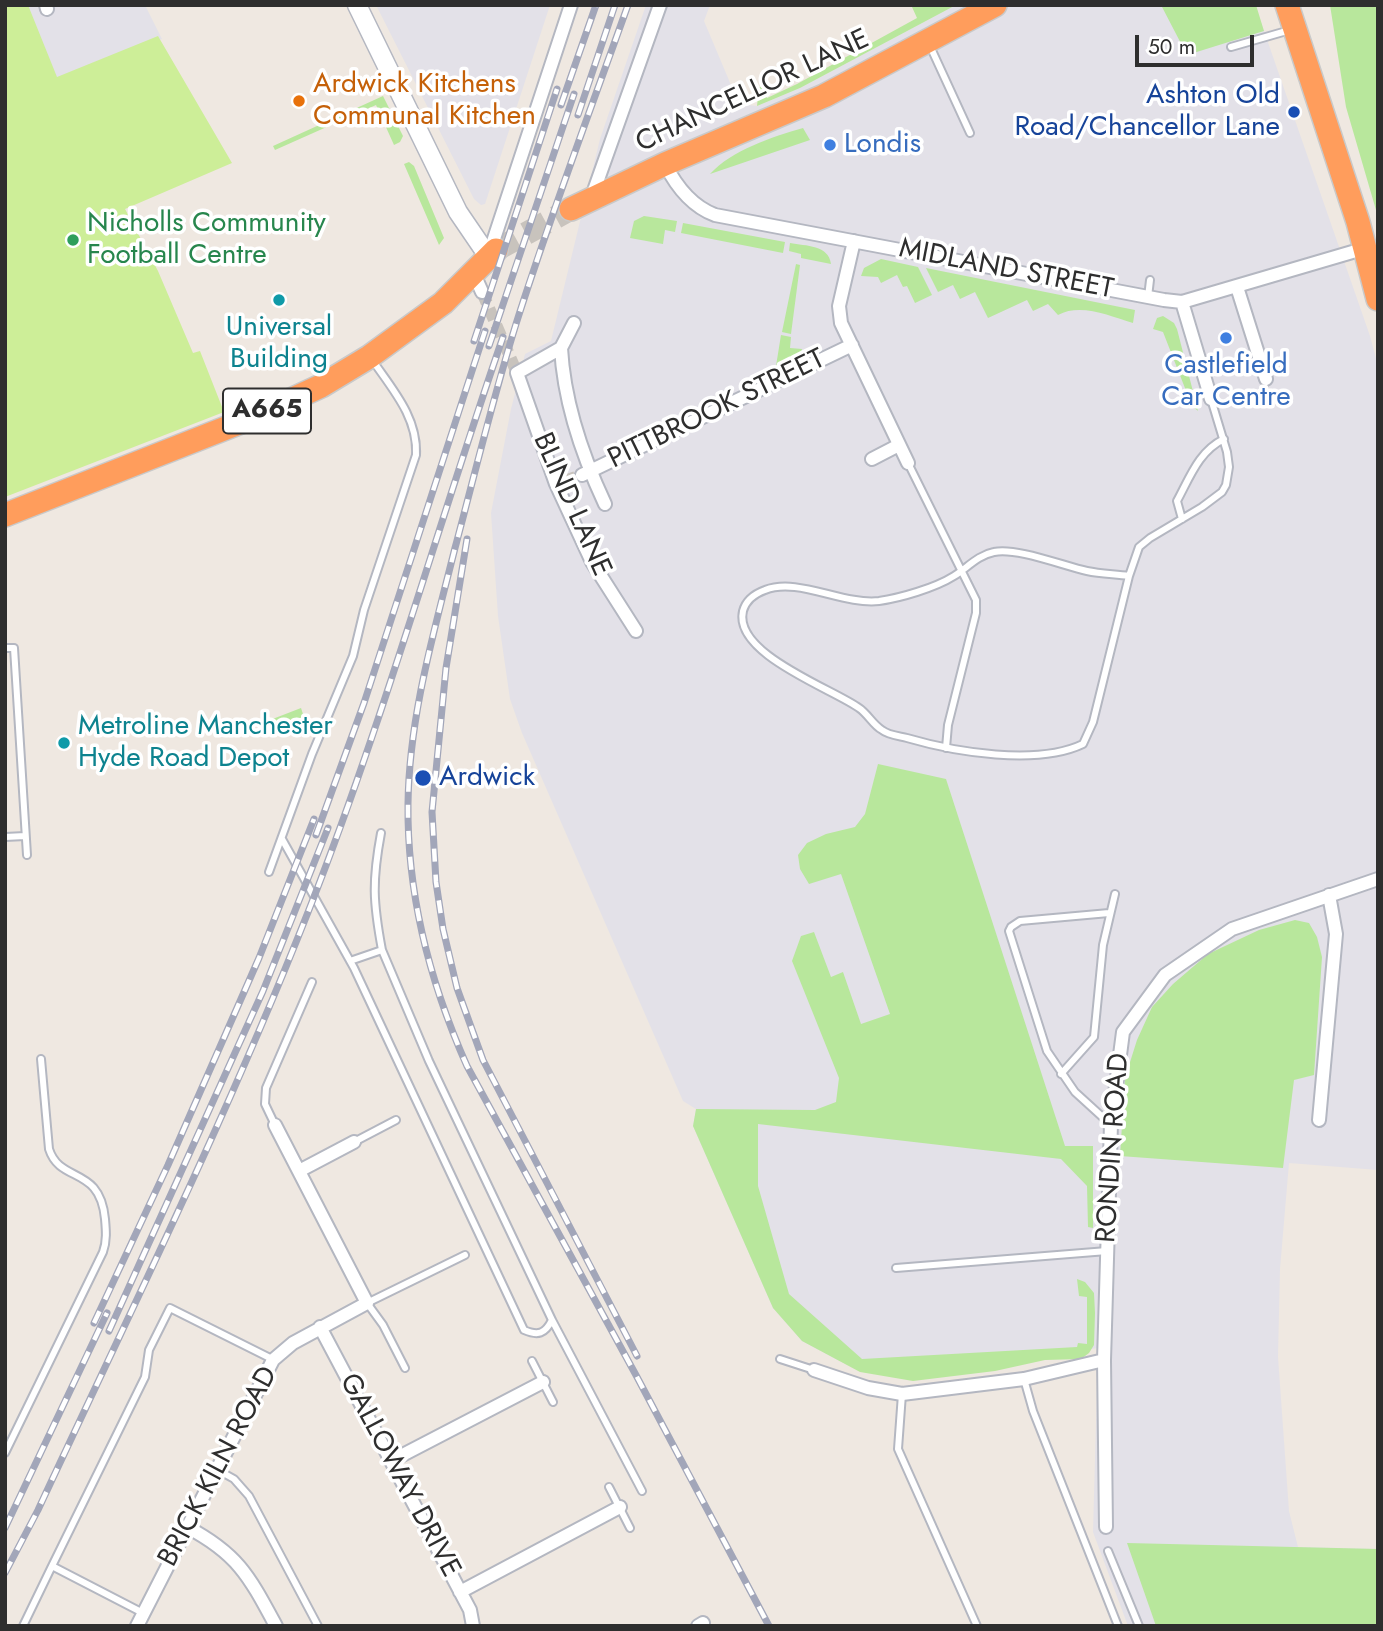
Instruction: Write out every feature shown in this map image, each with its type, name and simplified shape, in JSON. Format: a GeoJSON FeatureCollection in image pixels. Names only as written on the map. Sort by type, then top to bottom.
{"type":"FeatureCollection","features":[{"type":"Feature","properties":{"kind":"highway","name":"CHANCELLOR LANE"},"geometry":{"type":"LineString","coordinates":[[581,204],[665,164],[824,96],[995,5]]}},
{"type":"Feature","properties":{"kind":"highway"},"geometry":{"type":"LineString","coordinates":[[1287,5],[1366,248],[1378,299]]}},
{"type":"Feature","properties":{"kind":"highway","name":"A665"},"geometry":{"type":"LineString","coordinates":[[5,515],[254,417],[321,386],[369,357],[443,303],[476,284],[492,253]]}},
{"type":"Feature","properties":{"kind":"street"},"geometry":{"type":"LineString","coordinates":[[357,5],[458,212],[492,253]]}},
{"type":"Feature","properties":{"kind":"street"},"geometry":{"type":"LineString","coordinates":[[492,253],[571,5]]}},
{"type":"Feature","properties":{"kind":"street"},"geometry":{"type":"LineString","coordinates":[[581,204],[660,5]]}},
{"type":"Feature","properties":{"kind":"street","name":"MIDLAND STREET"},"geometry":{"type":"LineString","coordinates":[[665,164],[672,177],[700,209],[715,215],[1182,302],[1366,248]]}},
{"type":"Feature","properties":{"kind":"street"},"geometry":{"type":"LineString","coordinates":[[854,241],[839,306],[841,323],[908,463]]}},
{"type":"Feature","properties":{"kind":"street"},"geometry":{"type":"LineString","coordinates":[[1237,287],[1266,379]]}},
{"type":"Feature","properties":{"kind":"street"},"geometry":{"type":"LineString","coordinates":[[1182,302],[1211,399]]}},
{"type":"Feature","properties":{"kind":"street"},"geometry":{"type":"LineString","coordinates":[[574,323],[561,348],[568,399],[586,473],[605,504]]}},
{"type":"Feature","properties":{"kind":"street","name":"PITTBROOK STREET"},"geometry":{"type":"LineString","coordinates":[[586,473],[852,345]]}},
{"type":"Feature","properties":{"kind":"street","name":"BLIND LANE"},"geometry":{"type":"LineString","coordinates":[[561,348],[517,373],[592,562],[636,631]]}},
{"type":"Feature","properties":{"kind":"street"},"geometry":{"type":"LineString","coordinates":[[872,459],[900,445]]}},
{"type":"Feature","properties":{"kind":"street","name":"RONDIN ROAD"},"geometry":{"type":"LineString","coordinates":[[1106,1527],[1104,1360],[1111,1124],[1123,1032],[1165,975],[1232,929],[1378,879]]}},
{"type":"Feature","properties":{"kind":"street"},"geometry":{"type":"LineString","coordinates":[[1319,1120],[1336,934],[1329,895]]}},
{"type":"Feature","properties":{"kind":"street"},"geometry":{"type":"LineString","coordinates":[[275,1125],[367,1303]]}},
{"type":"Feature","properties":{"kind":"street"},"geometry":{"type":"LineString","coordinates":[[299,1171],[354,1142]]}},
{"type":"Feature","properties":{"kind":"street","name":"BRICK KILN ROAD"},"geometry":{"type":"LineString","coordinates":[[137,1626],[274,1360],[293,1343],[367,1303]]}},
{"type":"Feature","properties":{"kind":"street","name":"GALLOWAY DRIVE"},"geometry":{"type":"LineString","coordinates":[[320,1328],[460,1592],[473,1618],[473,1626]]}},
{"type":"Feature","properties":{"kind":"street"},"geometry":{"type":"LineString","coordinates":[[814,1370],[868,1388],[902,1394],[1024,1379],[1104,1360]]}},
{"type":"Feature","properties":{"kind":"street"},"geometry":{"type":"LineString","coordinates":[[391,1461],[543,1382]]}},
{"type":"Feature","properties":{"kind":"street"},"geometry":{"type":"LineString","coordinates":[[460,1592],[620,1507]]}},
{"type":"Feature","properties":{"kind":"street"},"geometry":{"type":"LineString","coordinates":[[187,1527],[218,1545],[234,1559],[252,1581],[276,1626]]}},
{"type":"Feature","properties":{"kind":"lane"},"geometry":{"type":"LineString","coordinates":[[1231,47],[1294,29]]}},
{"type":"Feature","properties":{"kind":"lane"},"geometry":{"type":"LineString","coordinates":[[927,42],[970,133]]}},
{"type":"Feature","properties":{"kind":"lane"},"geometry":{"type":"LineString","coordinates":[[1148,297],[1150,280]]}},
{"type":"Feature","properties":{"kind":"lane"},"geometry":{"type":"LineString","coordinates":[[269,872],[312,754],[353,656],[364,610],[416,455],[415,432],[405,407],[369,357]]}},
{"type":"Feature","properties":{"kind":"lane"},"geometry":{"type":"LineString","coordinates":[[1129,576],[1089,572],[1011,552],[995,552],[973,561],[953,577],[910,594],[867,602],[780,586],[764,590],[748,600],[742,614],[744,627],[759,646],[786,669],[860,708],[882,731],[946,748],[981,753],[1040,754],[1068,751],[1083,744],[1093,722],[1129,576],[1139,547],[1222,492],[1226,485],[1229,467],[1224,439],[1211,399]]}},
{"type":"Feature","properties":{"kind":"lane"},"geometry":{"type":"LineString","coordinates":[[1182,519],[1177,501],[1202,454],[1224,439]]}},
{"type":"Feature","properties":{"kind":"lane"},"geometry":{"type":"LineString","coordinates":[[908,463],[976,600],[976,613],[948,725],[946,748]]}},
{"type":"Feature","properties":{"kind":"lane"},"geometry":{"type":"LineString","coordinates":[[5,648],[14,648],[27,855]]}},
{"type":"Feature","properties":{"kind":"lane"},"geometry":{"type":"LineString","coordinates":[[381,833],[374,873],[374,904],[382,950],[429,1061],[552,1320],[642,1491]]}},
{"type":"Feature","properties":{"kind":"lane"},"geometry":{"type":"LineString","coordinates":[[5,838],[25,836]]}},
{"type":"Feature","properties":{"kind":"lane"},"geometry":{"type":"LineString","coordinates":[[282,839],[351,961],[524,1330],[541,1334],[548,1329],[552,1320]]}},
{"type":"Feature","properties":{"kind":"lane"},"geometry":{"type":"LineString","coordinates":[[1061,1074],[1094,1037],[1103,945],[1115,894]]}},
{"type":"Feature","properties":{"kind":"lane"},"geometry":{"type":"LineString","coordinates":[[1109,913],[1020,921],[1011,927],[1009,932],[1047,1051],[1075,1093],[1111,1124]]}},
{"type":"Feature","properties":{"kind":"lane"},"geometry":{"type":"LineString","coordinates":[[351,961],[382,950]]}},
{"type":"Feature","properties":{"kind":"lane"},"geometry":{"type":"LineString","coordinates":[[275,1125],[265,1104],[266,1088],[312,982]]}},
{"type":"Feature","properties":{"kind":"lane"},"geometry":{"type":"LineString","coordinates":[[5,1453],[103,1252],[106,1238],[103,1203],[97,1190],[80,1176],[52,1160],[41,1059]]}},
{"type":"Feature","properties":{"kind":"lane"},"geometry":{"type":"LineString","coordinates":[[354,1142],[396,1120]]}},
{"type":"Feature","properties":{"kind":"lane"},"geometry":{"type":"LineString","coordinates":[[896,1268],[1107,1251]]}},
{"type":"Feature","properties":{"kind":"lane"},"geometry":{"type":"LineString","coordinates":[[405,1368],[383,1325],[367,1303],[465,1255]]}},
{"type":"Feature","properties":{"kind":"lane"},"geometry":{"type":"LineString","coordinates":[[23,1626],[145,1377],[149,1350],[170,1308],[274,1360]]}},
{"type":"Feature","properties":{"kind":"lane"},"geometry":{"type":"LineString","coordinates":[[780,1359],[814,1370]]}},
{"type":"Feature","properties":{"kind":"lane"},"geometry":{"type":"LineString","coordinates":[[532,1361],[553,1402]]}},
{"type":"Feature","properties":{"kind":"lane"},"geometry":{"type":"LineString","coordinates":[[1024,1379],[1033,1411],[1118,1626]]}},
{"type":"Feature","properties":{"kind":"lane"},"geometry":{"type":"LineString","coordinates":[[902,1394],[898,1449],[977,1626]]}},
{"type":"Feature","properties":{"kind":"lane"},"geometry":{"type":"LineString","coordinates":[[216,1469],[233,1479],[250,1496],[317,1626]]}},
{"type":"Feature","properties":{"kind":"lane"},"geometry":{"type":"LineString","coordinates":[[609,1487],[630,1528]]}},
{"type":"Feature","properties":{"kind":"lane"},"geometry":{"type":"LineString","coordinates":[[1108,1551],[1139,1626]]}},
{"type":"Feature","properties":{"kind":"lane"},"geometry":{"type":"LineString","coordinates":[[52,1566],[143,1613]]}},
{"type":"Feature","properties":{"kind":"shaded area"},"geometry":{"type":"Polygon","coordinates":[[[21,5],[145,5],[162,39],[56,80],[21,5]]]}},
{"type":"Feature","properties":{"kind":"shaded area"},"geometry":{"type":"Polygon","coordinates":[[[376,5],[550,5],[485,204],[481,205],[474,199],[376,5]]]}},
{"type":"Feature","properties":{"kind":"shaded area"},"geometry":{"type":"Polygon","coordinates":[[[646,5],[710,5],[704,21],[739,104],[757,106],[800,88],[956,5],[1255,5],[1370,336],[1378,366],[1378,1170],[1289,1163],[1280,1269],[1278,1357],[1289,1511],[1298,1547],[1378,1549],[1378,1626],[1128,1626],[1093,1532],[1098,1348],[1017,1361],[847,1365],[802,1341],[773,1308],[693,1126],[696,1109],[683,1101],[522,733],[510,699],[498,616],[491,513],[511,409],[525,354],[551,341],[600,139],[646,5]]]}},
{"type":"Feature","properties":{"kind":"green space","name":"Nicholls Community Football Centre"},"geometry":{"type":"Polygon","coordinates":[[[5,5],[28,5],[57,77],[158,36],[232,163],[125,209],[158,271],[193,353],[200,351],[224,412],[5,497],[5,5]]]}},
{"type":"Feature","properties":{"kind":"green space"},"geometry":{"type":"Polygon","coordinates":[[[956,5],[800,88],[757,106],[759,87],[762,87],[767,98],[797,84],[917,18],[912,7],[956,5]]]}},
{"type":"Feature","properties":{"kind":"green space"},"geometry":{"type":"Polygon","coordinates":[[[1161,5],[1256,5],[1264,31],[1187,55],[1161,5]]]}},
{"type":"Feature","properties":{"kind":"green space"},"geometry":{"type":"Polygon","coordinates":[[[1330,5],[1378,5],[1378,217],[1346,107],[1330,5]]]}},
{"type":"Feature","properties":{"kind":"green space"},"geometry":{"type":"Polygon","coordinates":[[[383,96],[403,136],[400,142],[394,145],[376,105],[275,150],[273,146],[383,96]]]}},
{"type":"Feature","properties":{"kind":"green space"},"geometry":{"type":"Polygon","coordinates":[[[803,128],[810,140],[710,174],[741,151],[803,128]]]}},
{"type":"Feature","properties":{"kind":"green space"},"geometry":{"type":"Polygon","coordinates":[[[409,162],[414,166],[444,238],[439,245],[404,164],[409,162]]]}},
{"type":"Feature","properties":{"kind":"green space"},"geometry":{"type":"Polygon","coordinates":[[[644,216],[677,221],[675,232],[665,230],[663,244],[630,238],[634,221],[644,216]]]}},
{"type":"Feature","properties":{"kind":"green space"},"geometry":{"type":"Polygon","coordinates":[[[683,223],[785,242],[783,253],[681,233],[683,223]]]}},
{"type":"Feature","properties":{"kind":"green space"},"geometry":{"type":"Polygon","coordinates":[[[790,243],[821,250],[826,253],[831,264],[801,258],[801,254],[789,251],[790,243]]]}},
{"type":"Feature","properties":{"kind":"green space"},"geometry":{"type":"Polygon","coordinates":[[[881,259],[918,267],[932,295],[915,303],[907,286],[903,287],[897,275],[881,283],[878,277],[861,276],[864,268],[881,259]]]}},
{"type":"Feature","properties":{"kind":"green space"},"geometry":{"type":"Polygon","coordinates":[[[796,264],[800,265],[791,334],[782,332],[796,264]]]}},
{"type":"Feature","properties":{"kind":"green space"},"geometry":{"type":"Polygon","coordinates":[[[926,268],[1135,310],[1133,323],[1086,310],[1058,315],[1048,304],[1033,311],[1027,300],[988,318],[975,292],[960,299],[953,285],[938,292],[926,268]]]}},
{"type":"Feature","properties":{"kind":"green space"},"geometry":{"type":"Polygon","coordinates":[[[1163,316],[1174,323],[1177,329],[1198,411],[1192,406],[1163,332],[1153,329],[1157,318],[1163,316]]]}},
{"type":"Feature","properties":{"kind":"green space"},"geometry":{"type":"Polygon","coordinates":[[[781,335],[791,337],[790,348],[802,349],[801,354],[776,366],[781,335]]]}},
{"type":"Feature","properties":{"kind":"green space"},"geometry":{"type":"Polygon","coordinates":[[[301,708],[305,720],[301,731],[270,720],[301,708]]]}},
{"type":"Feature","properties":{"kind":"green space"},"geometry":{"type":"Polygon","coordinates":[[[878,764],[946,779],[1065,1146],[1093,1146],[1093,1228],[1088,1227],[1087,1186],[1061,1159],[758,1124],[758,1186],[789,1294],[862,1359],[1077,1347],[1078,1343],[1087,1344],[1087,1297],[1079,1296],[1077,1279],[1085,1282],[1094,1293],[1095,1313],[1094,1345],[1081,1359],[1045,1360],[995,1371],[913,1381],[860,1372],[802,1341],[773,1308],[693,1126],[696,1109],[815,1110],[836,1102],[839,1078],[792,961],[801,936],[814,932],[831,977],[843,972],[861,1024],[890,1014],[841,874],[809,884],[800,869],[798,855],[807,843],[826,834],[855,827],[865,814],[878,764]]]}},
{"type":"Feature","properties":{"kind":"green space"},"geometry":{"type":"Polygon","coordinates":[[[1295,920],[1309,923],[1317,937],[1322,957],[1314,1075],[1294,1080],[1283,1168],[1120,1156],[1125,1078],[1137,1040],[1152,1007],[1173,984],[1208,954],[1259,930],[1295,920]]]}},
{"type":"Feature","properties":{"kind":"green space"},"geometry":{"type":"Polygon","coordinates":[[[1127,1543],[1378,1549],[1378,1626],[1156,1626],[1127,1543]]]}},
{"type":"Feature","properties":{"kind":"tunnel"},"geometry":{"type":"LineString","coordinates":[[496,250],[571,209]]}},
{"type":"Feature","properties":{"kind":"tunnel"},"geometry":{"type":"LineString","coordinates":[[482,292],[517,373]]}},
{"type":"Feature","properties":{"kind":"tunnel"},"geometry":{"type":"LineString","coordinates":[[564,481],[582,475]]}},
{"type":"Feature","properties":{"kind":"railway"},"geometry":{"type":"LineString","coordinates":[[561,105],[596,5]]}},
{"type":"Feature","properties":{"kind":"railway"},"geometry":{"type":"LineString","coordinates":[[578,115],[615,5]]}},
{"type":"Feature","properties":{"kind":"railway"},"geometry":{"type":"LineString","coordinates":[[628,5],[556,204],[516,324],[492,408],[424,675],[409,771],[409,838],[416,905],[423,938],[442,1003],[467,1066],[769,1626]]}},
{"type":"Feature","properties":{"kind":"railway"},"geometry":{"type":"LineString","coordinates":[[474,341],[557,89]]}},
{"type":"Feature","properties":{"kind":"railway"},"geometry":{"type":"LineString","coordinates":[[489,346],[574,94]]}},
{"type":"Feature","properties":{"kind":"railway"},"geometry":{"type":"LineString","coordinates":[[316,835],[364,703],[485,331]]}},
{"type":"Feature","properties":{"kind":"railway"},"geometry":{"type":"LineString","coordinates":[[5,1573],[38,1510],[184,1199],[287,964],[368,749],[503,337]]}},
{"type":"Feature","properties":{"kind":"railway"},"geometry":{"type":"LineString","coordinates":[[467,539],[446,668],[432,812],[436,882],[443,929],[457,988],[483,1060],[637,1356]]}},
{"type":"Feature","properties":{"kind":"railway"},"geometry":{"type":"LineString","coordinates":[[94,1323],[168,1165],[259,958],[314,819]]}},
{"type":"Feature","properties":{"kind":"railway"},"geometry":{"type":"LineString","coordinates":[[109,1331],[263,991],[328,828]]}},
{"type":"Feature","properties":{"kind":"railway"},"geometry":{"type":"LineString","coordinates":[[5,1528],[107,1313]]}},
{"type":"Feature","properties":{"kind":"place","name":"Ardwick Kitchens Communal Kitchen"},"geometry":{"type":"Point","coordinates":[299,101]}},
{"type":"Feature","properties":{"kind":"place","name":"Ashton Old Road/Chancellor Lane"},"geometry":{"type":"Point","coordinates":[1294,112]}},
{"type":"Feature","properties":{"kind":"place","name":"Londis"},"geometry":{"type":"Point","coordinates":[830,145]}},
{"type":"Feature","properties":{"kind":"place","name":"Nicholls Community Football Centre"},"geometry":{"type":"Point","coordinates":[73,240]}},
{"type":"Feature","properties":{"kind":"place","name":"Universal Building"},"geometry":{"type":"Point","coordinates":[279,300]}},
{"type":"Feature","properties":{"kind":"place","name":"Castlefield Car Centre"},"geometry":{"type":"Point","coordinates":[1226,338]}},
{"type":"Feature","properties":{"kind":"place","name":"Metroline Manchester Hyde Road Depot"},"geometry":{"type":"Point","coordinates":[64,743]}},
{"type":"Feature","properties":{"kind":"place","name":"Ardwick"},"geometry":{"type":"Point","coordinates":[423,778]}}]}
